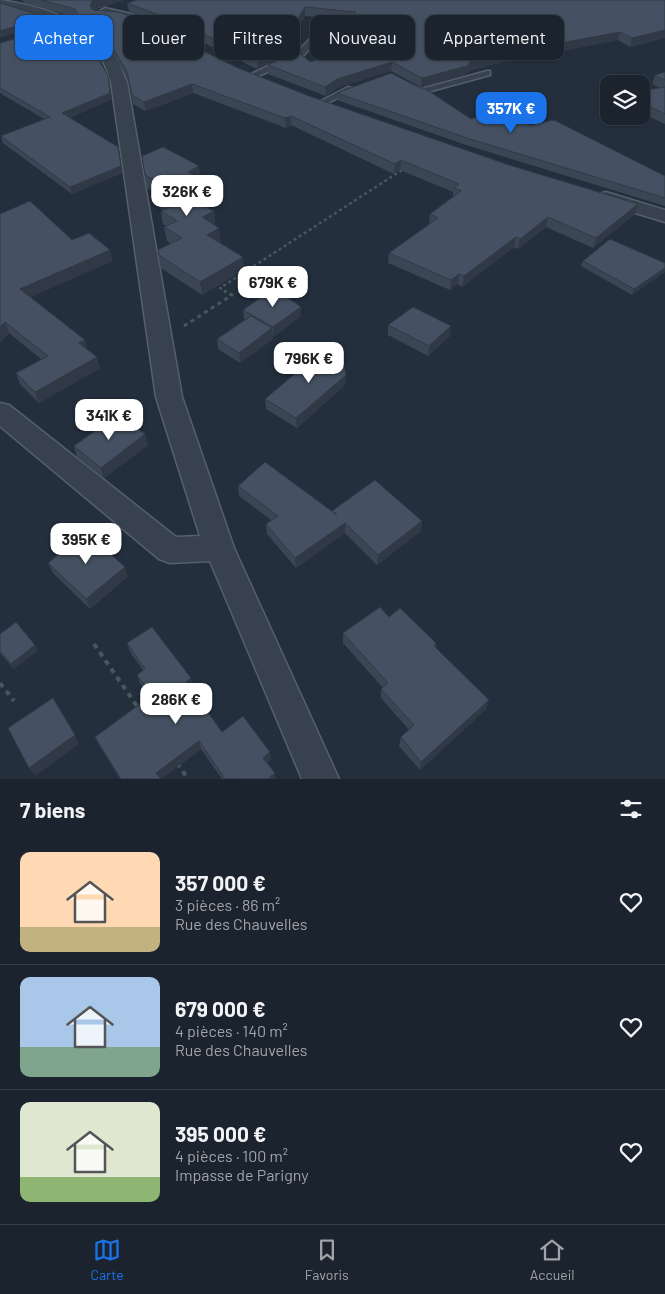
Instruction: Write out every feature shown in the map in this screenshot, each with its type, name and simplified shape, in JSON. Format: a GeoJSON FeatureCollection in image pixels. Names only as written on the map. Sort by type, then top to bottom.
{"type":"FeatureCollection","features":[{"type":"Feature","properties":{"kind":"street"},"geometry":{"type":"LineString","coordinates":[[0,4],[87,14],[116,13],[133,8]]}},
{"type":"Feature","properties":{"kind":"street"},"geometry":{"type":"LineString","coordinates":[[87,14],[133,8],[144,15]]}},
{"type":"Feature","properties":{"kind":"street"},"geometry":{"type":"LineString","coordinates":[[87,14],[78,30],[108,57],[119,82],[169,398],[219,548],[321,779]]}},
{"type":"Feature","properties":{"kind":"street"},"geometry":{"type":"LineString","coordinates":[[237,67],[273,83]]}},
{"type":"Feature","properties":{"kind":"street"},"geometry":{"type":"LineString","coordinates":[[306,96],[341,109]]}},
{"type":"Feature","properties":{"kind":"street"},"geometry":{"type":"LineString","coordinates":[[593,195],[665,216]]}},
{"type":"Feature","properties":{"kind":"street"},"geometry":{"type":"LineString","coordinates":[[0,412],[170,550],[219,548]]}},
{"type":"Feature","properties":{"kind":"lane"},"geometry":{"type":"LineString","coordinates":[[253,75],[299,55],[310,44]]}},
{"type":"Feature","properties":{"kind":"lane"},"geometry":{"type":"LineString","coordinates":[[406,84],[420,92],[486,73]]}},
{"type":"Feature","properties":{"kind":"lane"},"geometry":{"type":"LineString","coordinates":[[323,102],[358,87]]}},
{"type":"Feature","properties":{"kind":"path"},"geometry":{"type":"LineString","coordinates":[[161,342],[232,295],[220,288],[408,167]]}},
{"type":"Feature","properties":{"kind":"path"},"geometry":{"type":"LineString","coordinates":[[94,644],[144,715]]}},
{"type":"Feature","properties":{"kind":"path"},"geometry":{"type":"LineString","coordinates":[[0,683],[14,701]]}},
{"type":"Feature","properties":{"kind":"path"},"geometry":{"type":"LineString","coordinates":[[172,755],[188,779]]}},
{"type":"Feature","properties":{"kind":"building"},"geometry":{"type":"Polygon","coordinates":[[[41,0],[94,0],[90,6],[93,10],[119,12],[128,15],[123,15],[123,60],[204,60],[204,51],[214,56],[214,60],[222,60],[309,96],[509,165],[638,204],[596,238],[548,217],[520,239],[516,237],[464,276],[459,274],[451,280],[389,253],[438,218],[430,214],[461,191],[454,188],[459,184],[401,160],[395,164],[291,116],[285,118],[192,84],[144,102],[132,95],[127,72],[113,48],[113,15],[79,15],[75,9],[41,0]]]}},
{"type":"Feature","properties":{"kind":"building"},"geometry":{"type":"Polygon","coordinates":[[[137,0],[665,0],[665,30],[632,38],[620,32],[564,42],[564,15],[425,15],[425,60],[477,60],[470,62],[467,66],[422,78],[392,62],[337,79],[325,87],[268,65],[280,60],[300,60],[300,54],[310,62],[317,60],[415,60],[415,15],[354,15],[356,12],[305,7],[300,15],[214,15],[214,39],[204,34],[204,15],[160,15],[127,3],[137,0]]]}},
{"type":"Feature","properties":{"kind":"building"},"geometry":{"type":"Polygon","coordinates":[[[0,3],[39,15],[15,15],[15,26],[0,31],[0,3]]]}},
{"type":"Feature","properties":{"kind":"building"},"geometry":{"type":"Polygon","coordinates":[[[15,39],[15,60],[99,60],[108,76],[110,93],[62,113],[118,147],[121,166],[70,187],[1,136],[50,117],[0,88],[0,43],[15,39]]]}},
{"type":"Feature","properties":{"kind":"building"},"geometry":{"type":"Polygon","coordinates":[[[665,72],[665,80],[655,75],[665,72]]]}},
{"type":"Feature","properties":{"kind":"building"},"geometry":{"type":"Polygon","coordinates":[[[391,73],[420,88],[424,88],[471,119],[501,107],[530,125],[554,120],[665,176],[665,198],[470,139],[337,93],[391,73]]]}},
{"type":"Feature","properties":{"kind":"building"},"geometry":{"type":"Polygon","coordinates":[[[665,87],[665,114],[650,106],[650,90],[665,87]]]}},
{"type":"Feature","properties":{"kind":"building"},"geometry":{"type":"Polygon","coordinates":[[[163,147],[199,166],[188,172],[204,180],[192,186],[208,195],[197,202],[214,211],[202,217],[219,228],[207,235],[243,257],[200,282],[159,255],[158,250],[182,238],[164,227],[177,221],[161,211],[174,205],[158,195],[170,189],[145,175],[142,156],[163,147]]]}},
{"type":"Feature","properties":{"kind":"building"},"geometry":{"type":"Polygon","coordinates":[[[30,201],[72,240],[89,233],[110,250],[20,289],[85,340],[79,343],[97,357],[35,392],[16,373],[48,356],[5,322],[0,327],[0,214],[30,201]]]}},
{"type":"Feature","properties":{"kind":"building"},"geometry":{"type":"Polygon","coordinates":[[[610,239],[665,263],[665,268],[634,289],[583,261],[610,239]]]}},
{"type":"Feature","properties":{"kind":"building"},"geometry":{"type":"Polygon","coordinates":[[[274,288],[301,307],[273,327],[243,310],[274,288]]]}},
{"type":"Feature","properties":{"kind":"building"},"geometry":{"type":"Polygon","coordinates":[[[413,307],[451,326],[429,346],[388,325],[413,307]]]}},
{"type":"Feature","properties":{"kind":"building"},"geometry":{"type":"Polygon","coordinates":[[[251,316],[272,328],[239,353],[217,339],[251,316]]]}},
{"type":"Feature","properties":{"kind":"building"},"geometry":{"type":"Polygon","coordinates":[[[342,354],[346,375],[296,418],[265,399],[302,368],[301,357],[342,354]]]}},
{"type":"Feature","properties":{"kind":"building"},"geometry":{"type":"Polygon","coordinates":[[[117,415],[145,434],[101,468],[74,446],[117,415]]]}},
{"type":"Feature","properties":{"kind":"building"},"geometry":{"type":"Polygon","coordinates":[[[265,462],[337,515],[332,511],[375,480],[422,521],[378,555],[345,523],[295,558],[266,524],[278,516],[238,486],[265,462]]]}},
{"type":"Feature","properties":{"kind":"building"},"geometry":{"type":"Polygon","coordinates":[[[86,532],[125,567],[86,599],[48,563],[86,532]]]}},
{"type":"Feature","properties":{"kind":"building"},"geometry":{"type":"Polygon","coordinates":[[[380,607],[389,617],[400,608],[436,643],[434,646],[489,700],[421,762],[401,737],[414,725],[381,689],[388,683],[343,633],[380,607]]]}},
{"type":"Feature","properties":{"kind":"building"},"geometry":{"type":"Polygon","coordinates":[[[16,622],[35,645],[11,664],[0,651],[0,634],[16,622]]]}},
{"type":"Feature","properties":{"kind":"building"},"geometry":{"type":"Polygon","coordinates":[[[152,627],[191,678],[186,682],[222,732],[243,716],[270,752],[263,758],[275,773],[268,779],[225,779],[199,741],[156,773],[161,779],[121,779],[95,737],[152,695],[137,675],[145,669],[127,643],[152,627]]]}},
{"type":"Feature","properties":{"kind":"building"},"geometry":{"type":"Polygon","coordinates":[[[53,698],[75,735],[29,768],[8,728],[53,698]]]}}]}
